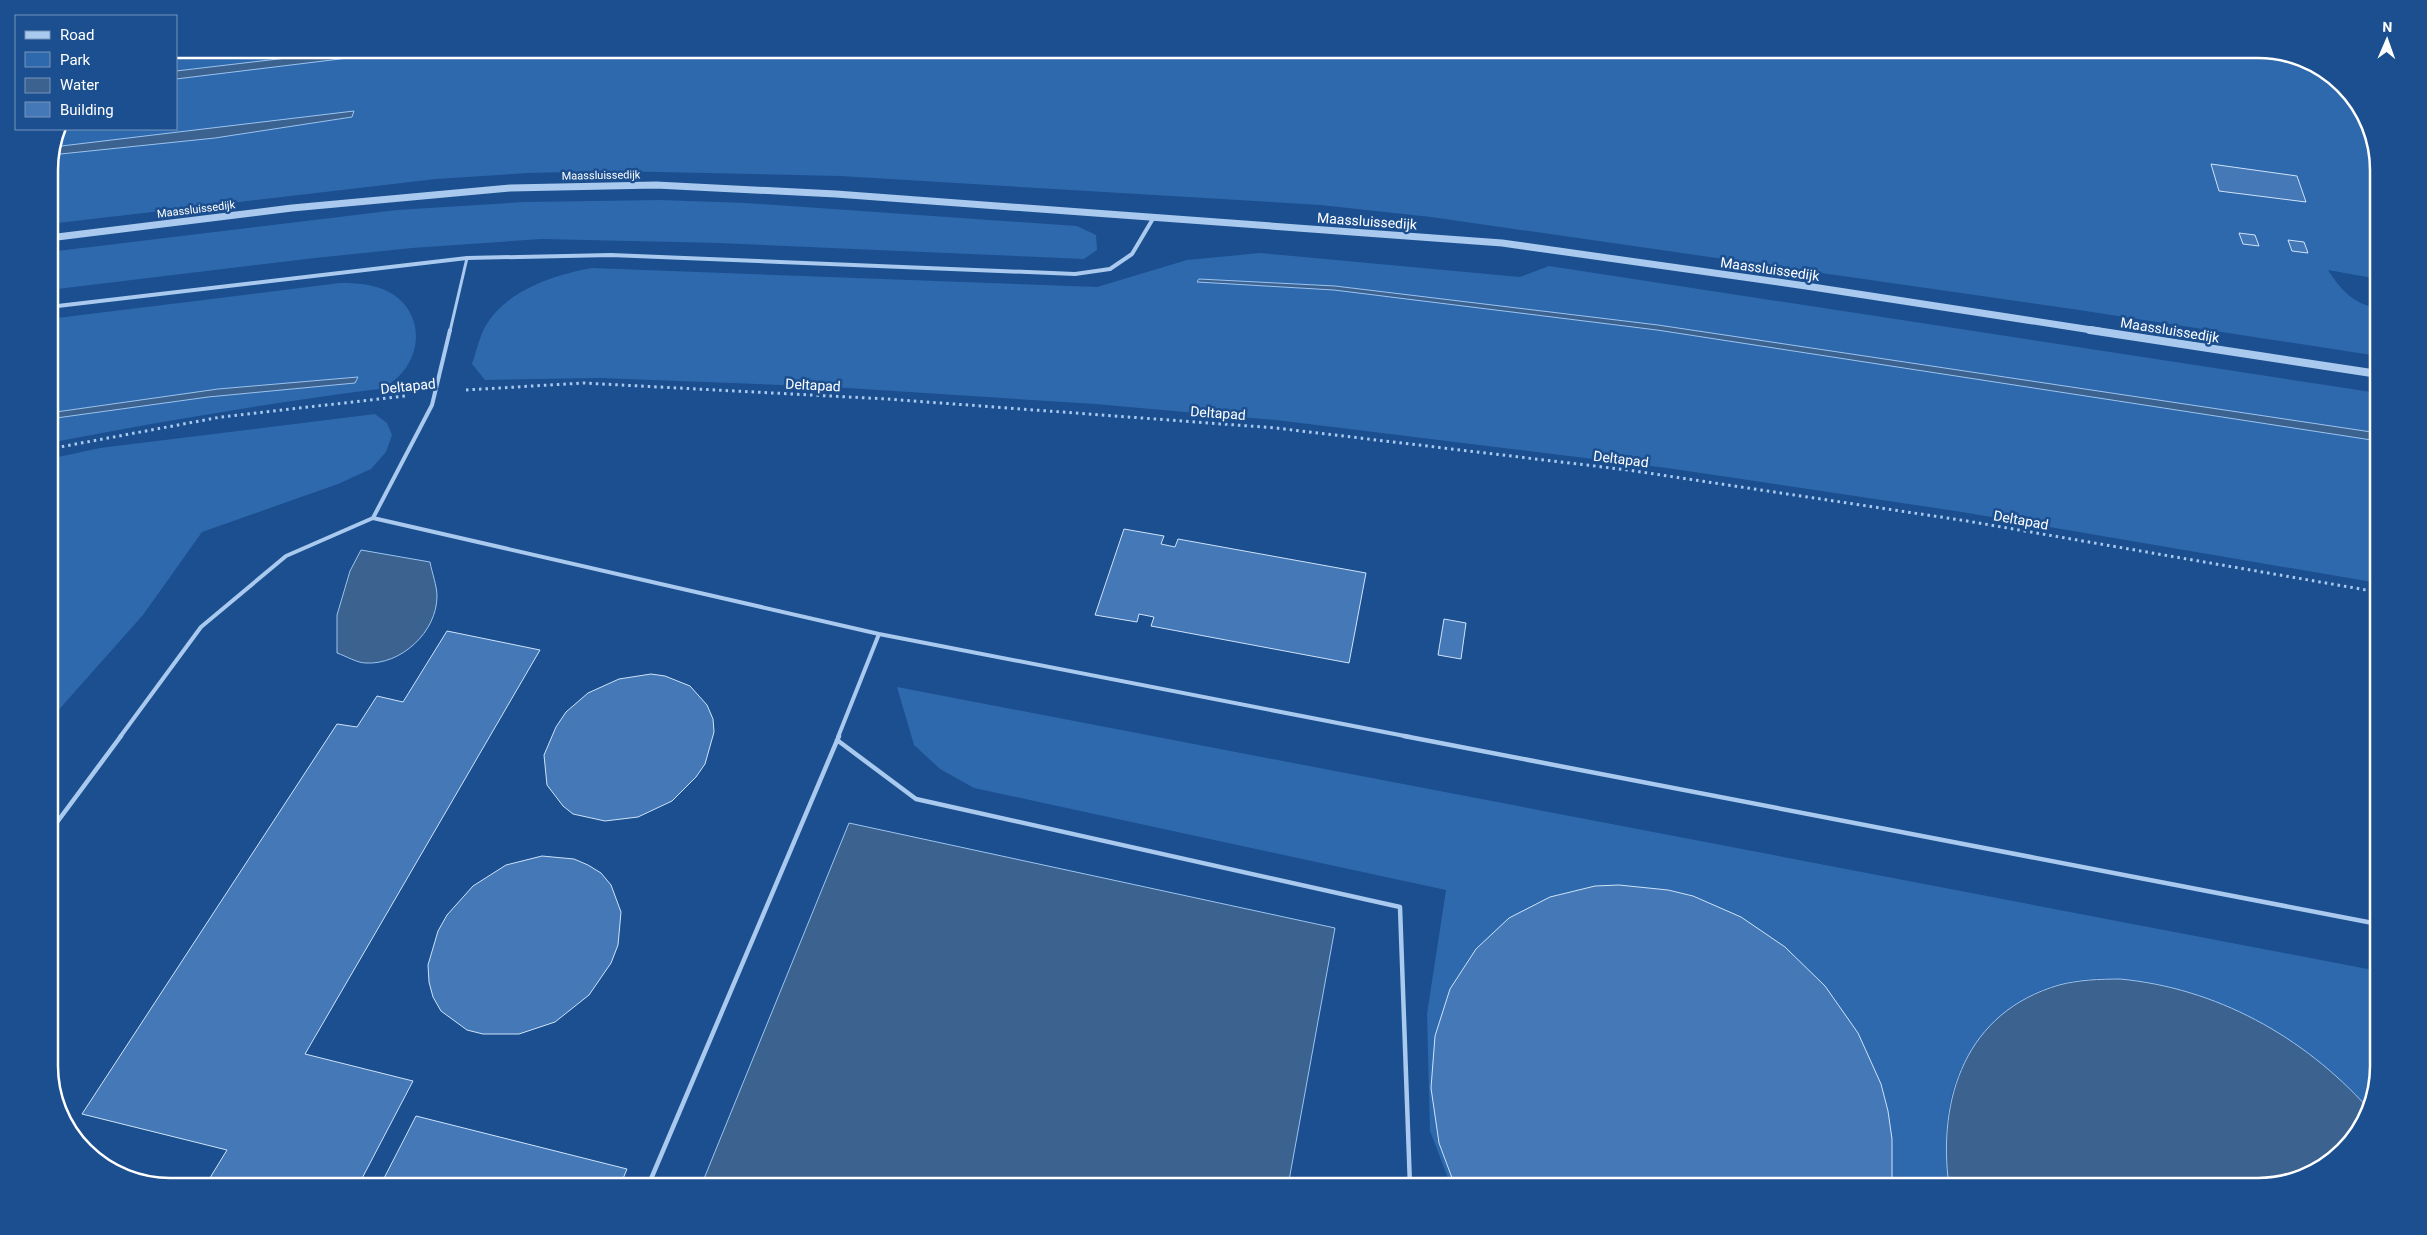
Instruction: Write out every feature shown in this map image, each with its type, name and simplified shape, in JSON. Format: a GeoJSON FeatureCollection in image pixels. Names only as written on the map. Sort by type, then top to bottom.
{"type":"FeatureCollection","features":[{"type":"Feature","properties":{"kind":"street","name":"Maassluissedijk"},"geometry":{"type":"LineString","coordinates":[[58,237],[292,208],[510,188],[656,185],[836,194],[1502,244],[1806,286],[2369,373]]}},
{"type":"Feature","properties":{"kind":"street"},"geometry":{"type":"LineString","coordinates":[[58,306],[467,258],[611,255],[1075,274],[1110,269],[1132,254],[1154,218]]}},
{"type":"Feature","properties":{"kind":"lane"},"geometry":{"type":"LineString","coordinates":[[372,518],[432,405],[467,258]]}},
{"type":"Feature","properties":{"kind":"lane"},"geometry":{"type":"LineString","coordinates":[[58,821],[201,627],[286,556],[372,518],[879,634],[2370,922]]}},
{"type":"Feature","properties":{"kind":"lane"},"geometry":{"type":"LineString","coordinates":[[651,1178],[837,740],[879,634]]}},
{"type":"Feature","properties":{"kind":"lane"},"geometry":{"type":"LineString","coordinates":[[837,740],[916,799],[1400,907],[1410,1178]]}},
{"type":"Feature","properties":{"kind":"path","name":"Deltapad"},"geometry":{"type":"LineString","coordinates":[[58,447],[221,417],[435,392],[583,382],[896,400],[1276,428],[1638,471],[1967,521],[2369,591]]}},
{"type":"Feature","properties":{"kind":"green space"},"geometry":{"type":"Polygon","coordinates":[[[178,58],[286,58],[178,71],[178,58]]]}},
{"type":"Feature","properties":{"kind":"green space"},"geometry":{"type":"Polygon","coordinates":[[[348,58],[2272,58],[2294,63],[2320,76],[2351,107],[2364,133],[2369,162],[2369,277],[2328,270],[2348,295],[2369,306],[2369,355],[2079,310],[1431,217],[1320,205],[840,176],[612,171],[528,173],[436,179],[58,223],[58,154],[215,138],[352,117],[354,112],[60,146],[65,130],[178,130],[178,79],[348,58]]]}},
{"type":"Feature","properties":{"kind":"green space"},"geometry":{"type":"Polygon","coordinates":[[[660,200],[746,203],[1077,226],[1096,235],[1097,250],[1084,259],[719,243],[541,239],[412,248],[315,258],[58,289],[58,251],[397,210],[524,202],[660,200]]]}},
{"type":"Feature","properties":{"kind":"green space"},"geometry":{"type":"Polygon","coordinates":[[[1260,253],[1520,277],[1549,266],[2369,392],[2369,582],[1962,512],[1667,468],[1276,420],[1095,404],[832,387],[600,378],[485,380],[472,364],[485,327],[494,314],[517,294],[546,280],[592,268],[1097,287],[1187,260],[1260,253]]]}},
{"type":"Feature","properties":{"kind":"green space"},"geometry":{"type":"Polygon","coordinates":[[[340,283],[353,283],[383,289],[402,302],[411,315],[416,343],[412,357],[404,370],[393,381],[379,389],[214,413],[58,441],[58,418],[208,397],[355,383],[357,377],[218,389],[58,412],[58,318],[340,283]]]}},
{"type":"Feature","properties":{"kind":"green space"},"geometry":{"type":"Polygon","coordinates":[[[375,414],[387,423],[392,435],[386,452],[371,469],[338,484],[202,532],[143,615],[58,711],[58,457],[100,448],[375,414]]]}},
{"type":"Feature","properties":{"kind":"green space"},"geometry":{"type":"Polygon","coordinates":[[[897,687],[2370,969],[2370,1066],[2364,1102],[2329,1070],[2285,1037],[2222,1004],[2186,991],[2148,982],[2111,979],[2074,981],[2040,991],[2009,1009],[1992,1026],[1967,1058],[1958,1075],[1949,1106],[1946,1138],[1948,1178],[1448,1178],[1430,1131],[1427,1014],[1446,890],[974,788],[940,769],[914,745],[897,687]]]}},
{"type":"Feature","properties":{"kind":"water"},"geometry":{"type":"Polygon","coordinates":[[[286,58],[348,58],[178,79],[178,71],[286,58]]]}},
{"type":"Feature","properties":{"kind":"water"},"geometry":{"type":"Polygon","coordinates":[[[354,111],[352,117],[215,138],[58,154],[60,146],[354,111]]]}},
{"type":"Feature","properties":{"kind":"water"},"geometry":{"type":"Polygon","coordinates":[[[1199,279],[1335,286],[1658,325],[2369,432],[2369,440],[1657,330],[1334,290],[1197,282],[1199,279]]]}},
{"type":"Feature","properties":{"kind":"water"},"geometry":{"type":"Polygon","coordinates":[[[358,377],[355,383],[208,397],[58,418],[58,412],[218,389],[358,377]]]}},
{"type":"Feature","properties":{"kind":"water"},"geometry":{"type":"Polygon","coordinates":[[[361,550],[430,562],[436,588],[435,609],[431,622],[424,634],[404,652],[379,662],[363,663],[337,653],[337,615],[350,571],[361,550]]]}},
{"type":"Feature","properties":{"kind":"water"},"geometry":{"type":"Polygon","coordinates":[[[849,823],[1335,928],[1289,1178],[704,1178],[849,823]]]}},
{"type":"Feature","properties":{"kind":"water"},"geometry":{"type":"Polygon","coordinates":[[[2120,979],[2156,984],[2224,1005],[2256,1020],[2286,1038],[2343,1082],[2363,1103],[2358,1115],[2342,1139],[2320,1159],[2300,1169],[2272,1177],[1948,1178],[1946,1153],[1948,1121],[1954,1091],[1965,1063],[1980,1037],[2001,1015],[2027,998],[2059,985],[2089,980],[2120,979]]]}},
{"type":"Feature","properties":{"kind":"building"},"geometry":{"type":"Polygon","coordinates":[[[2211,164],[2297,176],[2306,202],[2219,191],[2211,164]]]}},
{"type":"Feature","properties":{"kind":"building"},"geometry":{"type":"Polygon","coordinates":[[[2239,233],[2255,235],[2259,246],[2243,244],[2239,233]]]}},
{"type":"Feature","properties":{"kind":"building"},"geometry":{"type":"Polygon","coordinates":[[[2288,240],[2304,242],[2308,253],[2292,251],[2288,240]]]}},
{"type":"Feature","properties":{"kind":"building"},"geometry":{"type":"Polygon","coordinates":[[[1124,529],[1164,536],[1161,544],[1175,547],[1178,539],[1366,573],[1349,663],[1151,626],[1154,617],[1139,614],[1137,622],[1095,615],[1124,529]]]}},
{"type":"Feature","properties":{"kind":"building"},"geometry":{"type":"Polygon","coordinates":[[[1444,619],[1466,623],[1461,659],[1438,655],[1444,619]]]}},
{"type":"Feature","properties":{"kind":"building"},"geometry":{"type":"Polygon","coordinates":[[[447,631],[540,650],[305,1054],[413,1081],[362,1178],[210,1178],[227,1150],[82,1114],[337,724],[357,727],[377,696],[403,702],[447,631]]]}},
{"type":"Feature","properties":{"kind":"building"},"geometry":{"type":"Polygon","coordinates":[[[651,674],[665,676],[690,686],[707,705],[713,719],[714,732],[705,764],[696,777],[672,801],[638,817],[605,821],[573,814],[563,806],[547,785],[544,755],[556,727],[566,712],[588,693],[619,679],[651,674]]]}},
{"type":"Feature","properties":{"kind":"building"},"geometry":{"type":"Polygon","coordinates":[[[542,856],[574,859],[601,873],[611,885],[621,912],[618,945],[611,963],[589,995],[555,1022],[519,1034],[483,1034],[467,1030],[441,1011],[433,997],[429,982],[428,965],[438,931],[447,915],[473,886],[506,865],[542,856]]]}},
{"type":"Feature","properties":{"kind":"building"},"geometry":{"type":"Polygon","coordinates":[[[1619,885],[1668,890],[1693,896],[1741,917],[1785,947],[1825,986],[1858,1033],[1881,1084],[1888,1111],[1892,1139],[1892,1178],[1452,1178],[1439,1143],[1431,1088],[1435,1036],[1450,989],[1476,949],[1509,918],[1550,897],[1595,886],[1619,885]]]}},
{"type":"Feature","properties":{"kind":"building"},"geometry":{"type":"Polygon","coordinates":[[[416,1116],[627,1169],[623,1178],[384,1178],[416,1116]]]}}]}
